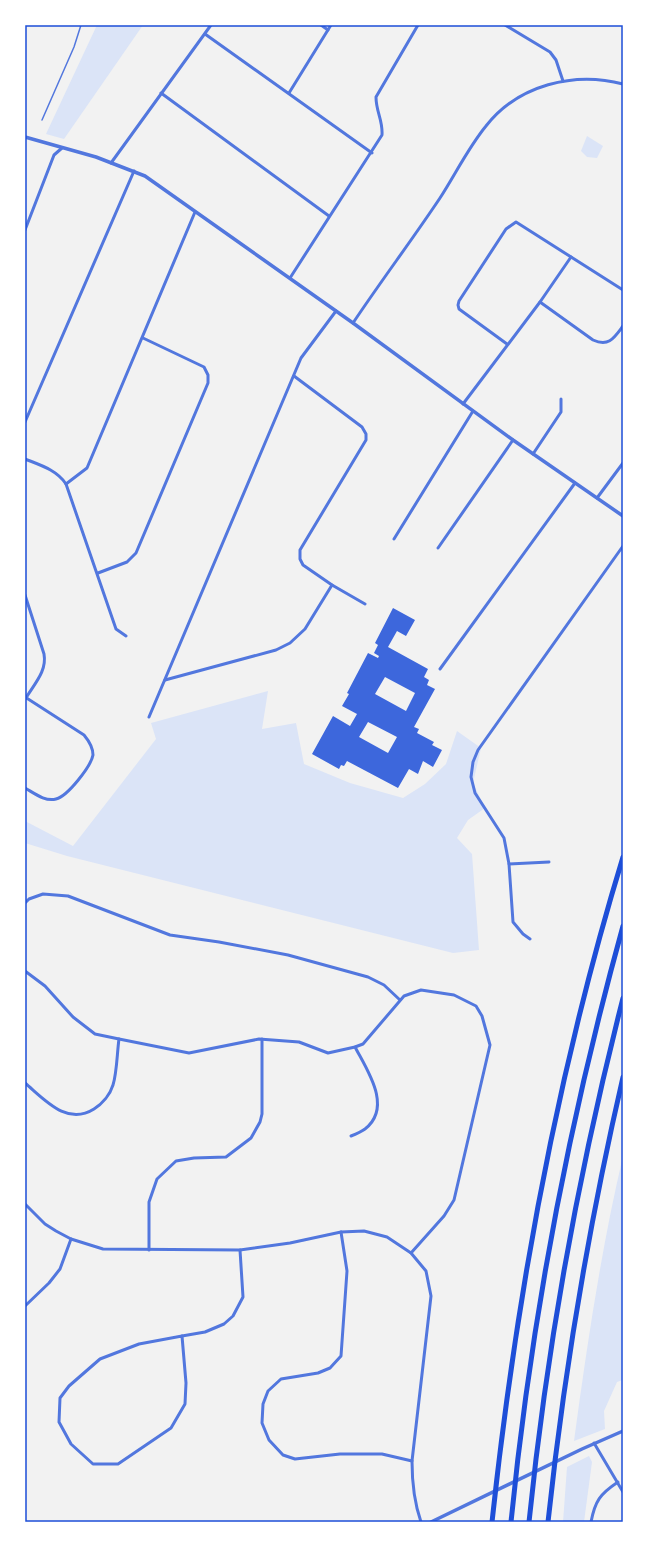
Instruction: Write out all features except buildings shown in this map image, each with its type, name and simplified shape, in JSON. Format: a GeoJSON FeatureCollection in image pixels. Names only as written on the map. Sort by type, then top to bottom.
{"type":"FeatureCollection","features":[{"type":"Feature","properties":{"kind":"highway"},"geometry":{"type":"LineString","coordinates":[[492,1522],[514,1348],[542,1186],[573,1043],[601,934],[623,857]]}},
{"type":"Feature","properties":{"kind":"highway"},"geometry":{"type":"LineString","coordinates":[[511,1522],[515,1479],[535,1337],[561,1189],[591,1050],[623,926]]}},
{"type":"Feature","properties":{"kind":"highway"},"geometry":{"type":"LineString","coordinates":[[530,1522],[543,1410],[565,1268],[592,1126],[623,998]]}},
{"type":"Feature","properties":{"kind":"highway"},"geometry":{"type":"LineString","coordinates":[[548,1522],[562,1412],[583,1272],[623,1077]]}},
{"type":"Feature","properties":{"kind":"street"},"geometry":{"type":"LineString","coordinates":[[111,163],[211,25]]}},
{"type":"Feature","properties":{"kind":"street"},"geometry":{"type":"LineString","coordinates":[[321,25],[328,30]]}},
{"type":"Feature","properties":{"kind":"street"},"geometry":{"type":"LineString","coordinates":[[289,93],[330,25]]}},
{"type":"Feature","properties":{"kind":"street"},"geometry":{"type":"LineString","coordinates":[[290,278],[329,216],[372,153],[382,135],[383,126],[376,108],[376,96],[418,25]]}},
{"type":"Feature","properties":{"kind":"street"},"geometry":{"type":"LineString","coordinates":[[505,25],[550,52],[556,60],[563,81]]}},
{"type":"Feature","properties":{"kind":"street"},"geometry":{"type":"LineString","coordinates":[[205,34],[372,153]]}},
{"type":"Feature","properties":{"kind":"street"},"geometry":{"type":"LineString","coordinates":[[353,323],[440,198],[486,126],[498,113],[511,102],[533,90],[563,81],[590,79],[623,84]]}},
{"type":"Feature","properties":{"kind":"street"},"geometry":{"type":"LineString","coordinates":[[161,93],[329,216]]}},
{"type":"Feature","properties":{"kind":"street"},"geometry":{"type":"LineString","coordinates":[[25,137],[111,163],[146,176],[353,323],[513,440],[623,516]]}},
{"type":"Feature","properties":{"kind":"street"},"geometry":{"type":"LineString","coordinates":[[25,230],[54,155],[62,148]]}},
{"type":"Feature","properties":{"kind":"street"},"geometry":{"type":"LineString","coordinates":[[25,422],[134,171]]}},
{"type":"Feature","properties":{"kind":"street"},"geometry":{"type":"LineString","coordinates":[[66,484],[87,468],[195,212]]}},
{"type":"Feature","properties":{"kind":"street"},"geometry":{"type":"LineString","coordinates":[[25,218],[30,219]]}},
{"type":"Feature","properties":{"kind":"street"},"geometry":{"type":"LineString","coordinates":[[507,344],[459,309],[458,305],[459,301],[506,230],[516,222],[623,290]]}},
{"type":"Feature","properties":{"kind":"street"},"geometry":{"type":"LineString","coordinates":[[463,404],[540,302],[571,257]]}},
{"type":"Feature","properties":{"kind":"street"},"geometry":{"type":"LineString","coordinates":[[540,302],[593,340],[600,343],[605,343],[612,340],[623,326]]}},
{"type":"Feature","properties":{"kind":"street"},"geometry":{"type":"LineString","coordinates":[[149,717],[302,358],[336,311]]}},
{"type":"Feature","properties":{"kind":"street"},"geometry":{"type":"LineString","coordinates":[[98,573],[127,562],[136,553],[208,383],[208,375],[204,367],[143,338]]}},
{"type":"Feature","properties":{"kind":"street"},"geometry":{"type":"LineString","coordinates":[[294,376],[362,427],[366,434],[366,440],[300,550],[300,559],[303,564],[332,585],[365,604]]}},
{"type":"Feature","properties":{"kind":"street"},"geometry":{"type":"LineString","coordinates":[[533,454],[561,412],[561,399]]}},
{"type":"Feature","properties":{"kind":"street"},"geometry":{"type":"LineString","coordinates":[[394,539],[473,411]]}},
{"type":"Feature","properties":{"kind":"street"},"geometry":{"type":"LineString","coordinates":[[438,548],[513,440]]}},
{"type":"Feature","properties":{"kind":"street"},"geometry":{"type":"LineString","coordinates":[[25,459],[47,468],[61,476],[66,484],[116,628],[126,636]]}},
{"type":"Feature","properties":{"kind":"street"},"geometry":{"type":"LineString","coordinates":[[597,498],[623,463]]}},
{"type":"Feature","properties":{"kind":"street"},"geometry":{"type":"LineString","coordinates":[[440,669],[575,483]]}},
{"type":"Feature","properties":{"kind":"street"},"geometry":{"type":"LineString","coordinates":[[530,940],[522,934],[513,922],[509,864],[504,838],[474,793],[471,777],[473,762],[478,750],[623,546]]}},
{"type":"Feature","properties":{"kind":"street"},"geometry":{"type":"LineString","coordinates":[[165,680],[276,650],[290,643],[305,629],[332,585]]}},
{"type":"Feature","properties":{"kind":"street"},"geometry":{"type":"LineString","coordinates":[[25,595],[46,663],[42,672],[25,698],[84,735],[90,743],[93,753],[91,762],[75,784],[65,794],[56,800],[46,799],[25,788]]}},
{"type":"Feature","properties":{"kind":"street"},"geometry":{"type":"LineString","coordinates":[[509,864],[549,862]]}},
{"type":"Feature","properties":{"kind":"street"},"geometry":{"type":"LineString","coordinates":[[25,903],[29,899],[43,894],[68,896],[170,935],[219,942],[288,955],[368,977],[384,985],[400,1000]]}},
{"type":"Feature","properties":{"kind":"street"},"geometry":{"type":"LineString","coordinates":[[25,971],[45,986],[78,1022],[95,1034],[189,1053],[259,1039],[299,1042],[328,1053],[355,1047],[363,1044],[400,1000],[408,993],[420,990],[454,995],[476,1006],[482,1016],[490,1045],[454,1200],[444,1216],[411,1253]]}},
{"type":"Feature","properties":{"kind":"street"},"geometry":{"type":"LineString","coordinates":[[25,1083],[47,1102],[68,1115],[80,1116],[88,1113],[103,1102],[113,1086],[119,1039]]}},
{"type":"Feature","properties":{"kind":"street"},"geometry":{"type":"LineString","coordinates":[[149,1250],[149,1202],[157,1179],[176,1162],[194,1158],[226,1156],[251,1138],[262,1114],[262,1039]]}},
{"type":"Feature","properties":{"kind":"street"},"geometry":{"type":"LineString","coordinates":[[351,1136],[366,1129],[376,1116],[378,1102],[376,1088],[355,1047]]}},
{"type":"Feature","properties":{"kind":"street"},"geometry":{"type":"LineString","coordinates":[[25,1204],[45,1224],[71,1239],[103,1249],[240,1250],[290,1243],[341,1232],[364,1231],[387,1237],[411,1253],[426,1272],[431,1296],[412,1461],[412,1478],[421,1522]]}},
{"type":"Feature","properties":{"kind":"street"},"geometry":{"type":"LineString","coordinates":[[341,1232],[347,1271],[341,1356],[330,1368],[318,1373],[281,1379],[268,1391],[263,1404],[262,1423],[269,1440],[283,1455],[295,1459],[340,1454],[382,1454],[412,1461]]}},
{"type":"Feature","properties":{"kind":"street"},"geometry":{"type":"LineString","coordinates":[[25,1306],[49,1283],[60,1269],[71,1239]]}},
{"type":"Feature","properties":{"kind":"street"},"geometry":{"type":"LineString","coordinates":[[182,1336],[186,1383],[185,1404],[171,1428],[118,1464],[93,1464],[71,1444],[60,1422],[60,1398],[69,1386],[100,1359],[139,1344],[182,1336],[205,1332],[224,1324],[232,1316],[243,1297],[240,1250]]}},
{"type":"Feature","properties":{"kind":"street"},"geometry":{"type":"LineString","coordinates":[[431,1522],[594,1443],[623,1431]]}},
{"type":"Feature","properties":{"kind":"street"},"geometry":{"type":"LineString","coordinates":[[594,1443],[623,1492]]}},
{"type":"Feature","properties":{"kind":"street"},"geometry":{"type":"LineString","coordinates":[[591,1522],[594,1509],[601,1494],[618,1482]]}},
{"type":"Feature","properties":{"kind":"lane"},"geometry":{"type":"LineString","coordinates":[[42,120],[74,47],[81,25]]}},
{"type":"Feature","properties":{"kind":"shaded area"},"geometry":{"type":"Polygon","coordinates":[[[97,25],[143,25],[64,139],[46,134],[97,25]]]}},
{"type":"Feature","properties":{"kind":"shaded area"},"geometry":{"type":"Polygon","coordinates":[[[587,136],[603,146],[597,158],[587,157],[581,151],[587,136]]]}},
{"type":"Feature","properties":{"kind":"shaded area"},"geometry":{"type":"Polygon","coordinates":[[[268,691],[262,729],[296,723],[304,764],[350,783],[403,798],[425,784],[446,764],[457,731],[481,748],[473,783],[485,808],[468,820],[457,838],[472,854],[479,950],[453,953],[67,856],[25,843],[25,821],[73,846],[156,739],[151,723],[268,691]]]}},
{"type":"Feature","properties":{"kind":"shaded area"},"geometry":{"type":"Polygon","coordinates":[[[623,1156],[623,1380],[617,1382],[604,1411],[605,1429],[574,1441],[595,1298],[623,1156]]]}},
{"type":"Feature","properties":{"kind":"shaded area"},"geometry":{"type":"Polygon","coordinates":[[[589,1456],[592,1462],[584,1522],[563,1522],[567,1467],[589,1456]]]}}]}
